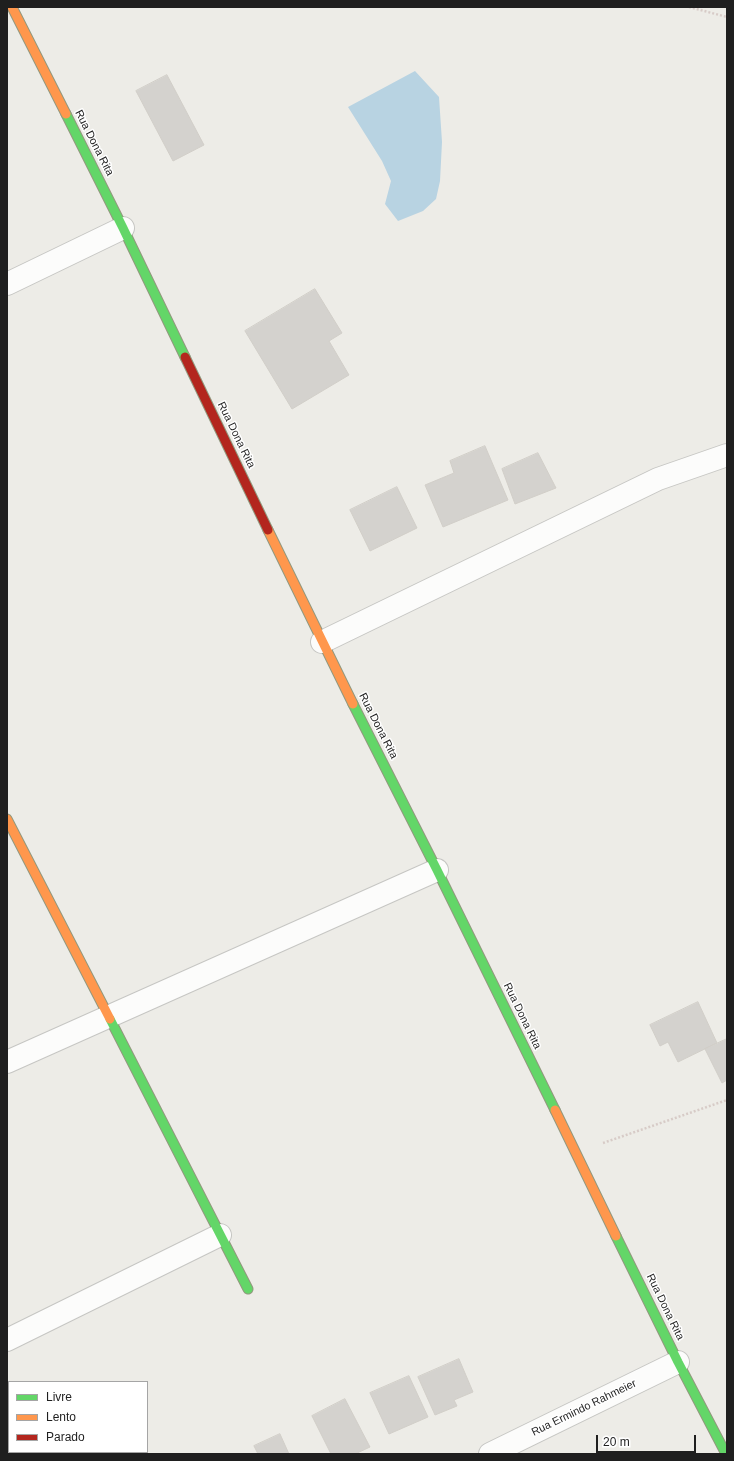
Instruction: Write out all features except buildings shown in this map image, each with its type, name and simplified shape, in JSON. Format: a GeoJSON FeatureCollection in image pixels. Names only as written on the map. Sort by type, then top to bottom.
{"type":"FeatureCollection","features":[{"type":"Feature","properties":{"kind":"main road","name":"Rua Dona Rita"},"geometry":{"type":"LineString","coordinates":[[12,7],[123,228],[322,642],[437,870],[678,1362],[726,1454]]}},
{"type":"Feature","properties":{"kind":"main road"},"geometry":{"type":"LineString","coordinates":[[7,819],[248,1289]]}},
{"type":"Feature","properties":{"kind":"street"},"geometry":{"type":"LineString","coordinates":[[7,284],[123,228]]}},
{"type":"Feature","properties":{"kind":"street"},"geometry":{"type":"LineString","coordinates":[[322,642],[658,479],[727,455]]}},
{"type":"Feature","properties":{"kind":"street"},"geometry":{"type":"LineString","coordinates":[[7,1062],[437,870]]}},
{"type":"Feature","properties":{"kind":"street"},"geometry":{"type":"LineString","coordinates":[[7,1340],[220,1235]]}},
{"type":"Feature","properties":{"kind":"street","name":"Rua Ermindo Rahmeier"},"geometry":{"type":"LineString","coordinates":[[490,1454],[678,1362]]}},
{"type":"Feature","properties":{"kind":"path"},"geometry":{"type":"LineString","coordinates":[[689,7],[727,17]]}},
{"type":"Feature","properties":{"kind":"path"},"geometry":{"type":"LineString","coordinates":[[576,1153],[727,1100]]}},
{"type":"Feature","properties":{"kind":"water"},"geometry":{"type":"Polygon","coordinates":[[[415,71],[439,97],[442,142],[440,181],[436,199],[423,211],[398,221],[385,204],[391,181],[382,161],[348,107],[415,71]]]}},
{"type":"Feature","properties":{"kind":"traffic: fast"},"geometry":{"type":"LineString","coordinates":[[66,114],[185,357]]}},
{"type":"Feature","properties":{"kind":"traffic: fast"},"geometry":{"type":"LineString","coordinates":[[353,704],[437,870],[555,1110]]}},
{"type":"Feature","properties":{"kind":"traffic: fast"},"geometry":{"type":"LineString","coordinates":[[110,1019],[248,1289]]}},
{"type":"Feature","properties":{"kind":"traffic: fast"},"geometry":{"type":"LineString","coordinates":[[616,1236],[678,1362],[726,1454]]}},
{"type":"Feature","properties":{"kind":"traffic: slow"},"geometry":{"type":"LineString","coordinates":[[12,7],[66,114]]}},
{"type":"Feature","properties":{"kind":"traffic: slow"},"geometry":{"type":"LineString","coordinates":[[268,530],[353,704]]}},
{"type":"Feature","properties":{"kind":"traffic: slow"},"geometry":{"type":"LineString","coordinates":[[7,819],[110,1019]]}},
{"type":"Feature","properties":{"kind":"traffic: slow"},"geometry":{"type":"LineString","coordinates":[[555,1110],[616,1236]]}},
{"type":"Feature","properties":{"kind":"traffic: jam"},"geometry":{"type":"LineString","coordinates":[[185,357],[268,530]]}}]}
